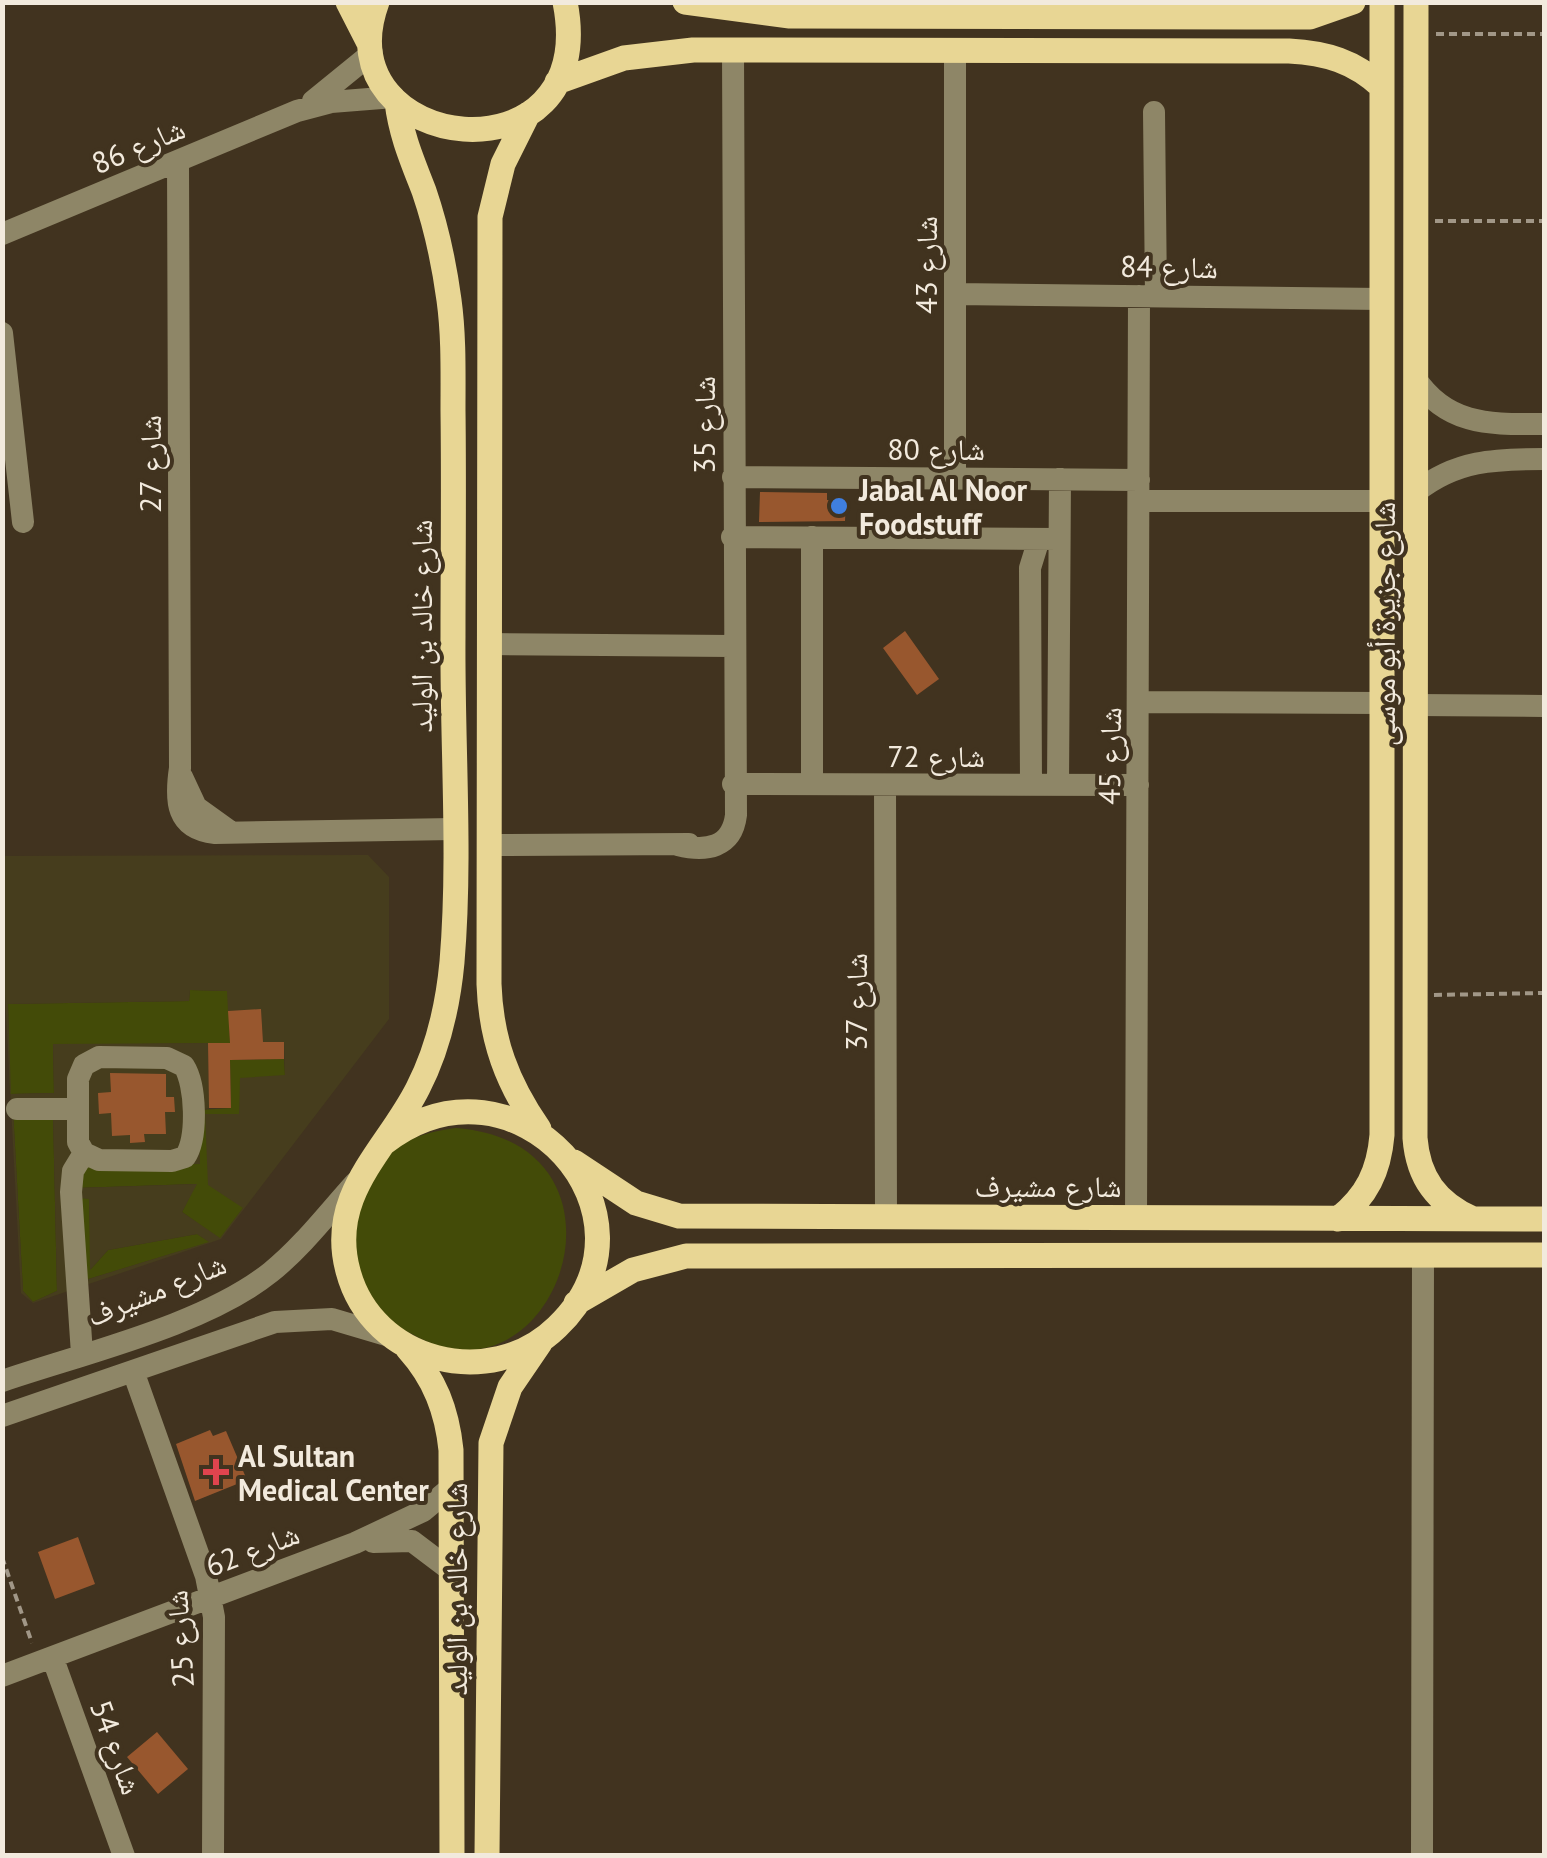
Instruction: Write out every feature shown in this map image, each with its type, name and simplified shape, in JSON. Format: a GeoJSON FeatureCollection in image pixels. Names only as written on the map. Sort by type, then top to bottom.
{"type":"FeatureCollection","features":[{"type":"Feature","properties":{"kind":"main road"},"geometry":{"type":"LineString","coordinates":[[348,2],[372,51]]}},
{"type":"Feature","properties":{"kind":"main road"},"geometry":{"type":"LineString","coordinates":[[372,51],[377,2]]}},
{"type":"Feature","properties":{"kind":"main road"},"geometry":{"type":"LineString","coordinates":[[565,2],[568,43],[557,82],[528,114],[503,164],[490,218],[490,1017],[508,1078],[542,1133],[580,1176],[594,1218],[593,1262],[576,1304]]}},
{"type":"Feature","properties":{"kind":"main road"},"geometry":{"type":"LineString","coordinates":[[685,2],[780,10],[1256,12],[1310,18],[1353,2]]}},
{"type":"Feature","properties":{"kind":"main road","name":"شارع جزيرة أبو موسى"},"geometry":{"type":"LineString","coordinates":[[1338,1219],[1366,1191],[1380,1155],[1382,2]]}},
{"type":"Feature","properties":{"kind":"main road","name":"شارع جزيرة أبو موسى"},"geometry":{"type":"LineString","coordinates":[[1416,2],[1416,1156],[1430,1188],[1457,1212],[1473,1219]]}},
{"type":"Feature","properties":{"kind":"main road"},"geometry":{"type":"LineString","coordinates":[[1256,12],[1276,30],[1264,52]]}},
{"type":"Feature","properties":{"kind":"main road","name":"شارع خالد بن الوليد"},"geometry":{"type":"LineString","coordinates":[[372,51],[396,100],[400,130],[435,228],[451,320],[453,950],[444,1018],[420,1084],[384,1144]]}},
{"type":"Feature","properties":{"kind":"main road"},"geometry":{"type":"LineString","coordinates":[[557,82],[624,58],[658,52],[1264,52],[1330,56],[1368,74],[1382,87]]}},
{"type":"Feature","properties":{"kind":"main road"},"geometry":{"type":"LineString","coordinates":[[396,100],[420,120],[447,130],[489,130],[528,114]]}},
{"type":"Feature","properties":{"kind":"main road"},"geometry":{"type":"LineString","coordinates":[[1382,964],[1415,963]]}},
{"type":"Feature","properties":{"kind":"main road"},"geometry":{"type":"LineString","coordinates":[[542,1133],[508,1116],[471,1110],[434,1116],[384,1144],[355,1183],[345,1217],[344,1252],[358,1297],[396,1341],[444,1361],[486,1362],[526,1349],[544,1338],[576,1304],[633,1270],[686,1256],[1544,1255]]}},
{"type":"Feature","properties":{"kind":"main road","name":"شارع مشيرف"},"geometry":{"type":"LineString","coordinates":[[568,1158],[636,1203],[679,1216],[1544,1219]]}},
{"type":"Feature","properties":{"kind":"main road","name":"شارع خالد بن الوليد"},"geometry":{"type":"LineString","coordinates":[[487,1856],[491,1443],[510,1387],[544,1338]]}},
{"type":"Feature","properties":{"kind":"main road","name":"شارع خالد بن الوليد"},"geometry":{"type":"LineString","coordinates":[[396,1341],[421,1363],[443,1404],[451,1450],[448,1491],[452,1856]]}},
{"type":"Feature","properties":{"kind":"street","name":"شارع 86"},"geometry":{"type":"LineString","coordinates":[[297,111],[372,51]]}},
{"type":"Feature","properties":{"kind":"street","name":"شارع 35"},"geometry":{"type":"LineString","coordinates":[[733,51],[733,791]]}},
{"type":"Feature","properties":{"kind":"street","name":"شارع 43"},"geometry":{"type":"LineString","coordinates":[[955,51],[955,478]]}},
{"type":"Feature","properties":{"kind":"street","name":"شارع 86"},"geometry":{"type":"LineString","coordinates":[[2,234],[297,111],[331,102],[396,100]]}},
{"type":"Feature","properties":{"kind":"street","name":"شارع 45"},"geometry":{"type":"LineString","coordinates":[[1136,1218],[1139,490],[1154,112]]}},
{"type":"Feature","properties":{"kind":"street","name":"شارع 27"},"geometry":{"type":"LineString","coordinates":[[178,161],[180,768],[176,801],[180,815],[200,832],[452,829]]}},
{"type":"Feature","properties":{"kind":"street","name":"شارع 84"},"geometry":{"type":"LineString","coordinates":[[955,294],[1382,299]]}},
{"type":"Feature","properties":{"kind":"street"},"geometry":{"type":"LineString","coordinates":[[2,333],[8,425],[23,522]]}},
{"type":"Feature","properties":{"kind":"street"},"geometry":{"type":"LineString","coordinates":[[1416,378],[1436,404],[1464,420],[1543,424]]}},
{"type":"Feature","properties":{"kind":"street"},"geometry":{"type":"LineString","coordinates":[[1541,459],[1527,452],[1524,440],[1529,429],[1543,424]]}},
{"type":"Feature","properties":{"kind":"street"},"geometry":{"type":"LineString","coordinates":[[1416,492],[1445,472],[1479,460],[1541,459]]}},
{"type":"Feature","properties":{"kind":"street","name":"شارع 80"},"geometry":{"type":"LineString","coordinates":[[733,477],[1060,479],[1139,490],[1382,500]]}},
{"type":"Feature","properties":{"kind":"street"},"geometry":{"type":"LineString","coordinates":[[1058,786],[1049,540],[1060,479]]}},
{"type":"Feature","properties":{"kind":"street"},"geometry":{"type":"LineString","coordinates":[[732,537],[1049,540]]}},
{"type":"Feature","properties":{"kind":"street"},"geometry":{"type":"LineString","coordinates":[[812,538],[812,784]]}},
{"type":"Feature","properties":{"kind":"street"},"geometry":{"type":"LineString","coordinates":[[1031,785],[1030,568],[1049,540]]}},
{"type":"Feature","properties":{"kind":"street"},"geometry":{"type":"LineString","coordinates":[[490,644],[732,646]]}},
{"type":"Feature","properties":{"kind":"street"},"geometry":{"type":"LineString","coordinates":[[1140,702],[1382,703]]}},
{"type":"Feature","properties":{"kind":"street"},"geometry":{"type":"LineString","coordinates":[[1415,705],[1544,706]]}},
{"type":"Feature","properties":{"kind":"street","name":"شارع 72"},"geometry":{"type":"LineString","coordinates":[[733,791],[812,784],[1138,785]]}},
{"type":"Feature","properties":{"kind":"street","name":"شارع 37"},"geometry":{"type":"LineString","coordinates":[[885,785],[886,1218]]}},
{"type":"Feature","properties":{"kind":"street"},"geometry":{"type":"LineString","coordinates":[[489,845],[678,845],[708,849],[728,838],[736,815],[733,791]]}},
{"type":"Feature","properties":{"kind":"street"},"geometry":{"type":"LineString","coordinates":[[167,1058],[184,1066],[189,1074],[192,1144],[185,1156],[172,1161],[100,1160],[84,1153],[78,1142],[80,1071],[91,1060],[167,1058]]}},
{"type":"Feature","properties":{"kind":"street"},"geometry":{"type":"LineString","coordinates":[[17,1109],[78,1109]]}},
{"type":"Feature","properties":{"kind":"street"},"geometry":{"type":"LineString","coordinates":[[82,1354],[71,1182],[84,1153]]}},
{"type":"Feature","properties":{"kind":"street","name":"شارع مشيرف"},"geometry":{"type":"LineString","coordinates":[[2,1381],[242,1292],[296,1250],[355,1183]]}},
{"type":"Feature","properties":{"kind":"street"},"geometry":{"type":"LineString","coordinates":[[1422,1856],[1423,1254]]}},
{"type":"Feature","properties":{"kind":"street"},"geometry":{"type":"LineString","coordinates":[[2,1416],[290,1320],[332,1319],[396,1341]]}},
{"type":"Feature","properties":{"kind":"street","name":"شارع 25"},"geometry":{"type":"LineString","coordinates":[[132,1371],[211,1597],[213,1856]]}},
{"type":"Feature","properties":{"kind":"street","name":"شارع 62"},"geometry":{"type":"LineString","coordinates":[[2,1676],[355,1542],[423,1511],[448,1491]]}},
{"type":"Feature","properties":{"kind":"street","name":"شارع 62"},"geometry":{"type":"LineString","coordinates":[[355,1542],[412,1541],[449,1569]]}},
{"type":"Feature","properties":{"kind":"street","name":"شارع 54"},"geometry":{"type":"LineString","coordinates":[[47,1661],[124,1856]]}},
{"type":"Feature","properties":{"kind":"path"},"geometry":{"type":"LineString","coordinates":[[1416,34],[1544,34]]}},
{"type":"Feature","properties":{"kind":"path"},"geometry":{"type":"LineString","coordinates":[[1416,221],[1544,222]]}},
{"type":"Feature","properties":{"kind":"path"},"geometry":{"type":"LineString","coordinates":[[1415,995],[1544,993]]}},
{"type":"Feature","properties":{"kind":"path"},"geometry":{"type":"LineString","coordinates":[[2,1558],[47,1661]]}},
{"type":"Feature","properties":{"kind":"green space"},"geometry":{"type":"Polygon","coordinates":[[[190,990],[228,991],[230,1043],[53,1045],[54,1093],[10,1094],[8,1004],[189,1001],[190,990]]]}},
{"type":"Feature","properties":{"kind":"green space"},"geometry":{"type":"Polygon","coordinates":[[[284,1059],[285,1076],[243,1208],[220,1239],[182,1212],[196,1184],[76,1188],[78,1166],[199,1110],[231,1108],[230,1060],[284,1059]]]}},
{"type":"Feature","properties":{"kind":"green space"},"geometry":{"type":"Polygon","coordinates":[[[13,1110],[53,1114],[57,1291],[33,1302],[23,1291],[13,1110]]]}},
{"type":"Feature","properties":{"kind":"green space"},"geometry":{"type":"Polygon","coordinates":[[[456,1128],[516,1145],[551,1178],[566,1221],[561,1268],[541,1309],[508,1339],[465,1350],[414,1335],[378,1316],[366,1296],[347,1241],[371,1179],[393,1151],[429,1133],[456,1128]]]}},
{"type":"Feature","properties":{"kind":"green space"},"geometry":{"type":"Polygon","coordinates":[[[79,1198],[89,1198],[91,1269],[108,1250],[197,1234],[210,1242],[82,1281],[79,1198]]]}},
{"type":"Feature","properties":{"kind":"sand"},"geometry":{"type":"Polygon","coordinates":[[[368,855],[389,877],[389,1019],[221,1239],[33,1303],[21,1293],[3,958],[2,856],[368,855]],[[190,990],[189,1001],[8,1004],[11,1094],[54,1093],[53,1044],[208,1043],[209,1108],[199,1110],[200,1164],[79,1166],[77,1188],[197,1184],[182,1212],[220,1238],[243,1208],[208,1185],[205,1114],[239,1114],[240,1078],[285,1075],[284,1042],[263,1042],[261,1010],[228,1011],[227,991],[190,990]],[[13,1111],[23,1291],[33,1302],[57,1291],[53,1114],[13,1111]],[[79,1198],[82,1281],[209,1242],[197,1234],[108,1250],[90,1270],[89,1199],[79,1198]]]}},
{"type":"Feature","properties":{"kind":"building"},"geometry":{"type":"Polygon","coordinates":[[[760,492],[827,493],[827,500],[846,500],[845,521],[759,522],[760,492]]]}},
{"type":"Feature","properties":{"kind":"building"},"geometry":{"type":"Polygon","coordinates":[[[905,631],[939,679],[917,695],[883,648],[905,631]]]}},
{"type":"Feature","properties":{"kind":"building"},"geometry":{"type":"Polygon","coordinates":[[[261,1009],[263,1042],[284,1042],[284,1059],[230,1060],[231,1108],[209,1108],[208,1043],[230,1043],[228,1011],[261,1009]]]}},
{"type":"Feature","properties":{"kind":"building"},"geometry":{"type":"Polygon","coordinates":[[[110,1073],[166,1074],[166,1097],[174,1097],[175,1112],[165,1112],[166,1134],[144,1134],[145,1142],[130,1143],[130,1135],[112,1136],[111,1113],[99,1114],[98,1093],[111,1092],[110,1073]]]}},
{"type":"Feature","properties":{"kind":"building","name":"Al Sultan Medical Center"},"geometry":{"type":"Polygon","coordinates":[[[210,1430],[213,1436],[226,1431],[247,1480],[195,1501],[176,1444],[210,1430]]]}},
{"type":"Feature","properties":{"kind":"building"},"geometry":{"type":"Polygon","coordinates":[[[78,1537],[95,1584],[55,1599],[38,1552],[78,1537]]]}},
{"type":"Feature","properties":{"kind":"building"},"geometry":{"type":"Polygon","coordinates":[[[157,1732],[188,1769],[158,1794],[127,1757],[157,1732]]]}},
{"type":"Feature","properties":{"kind":"place","name":"Jabal Al Noor Foodstuff"},"geometry":{"type":"Point","coordinates":[839,506]}},
{"type":"Feature","properties":{"kind":"place","name":"Al Sultan Medical Center"},"geometry":{"type":"Point","coordinates":[216,1472]}}]}
